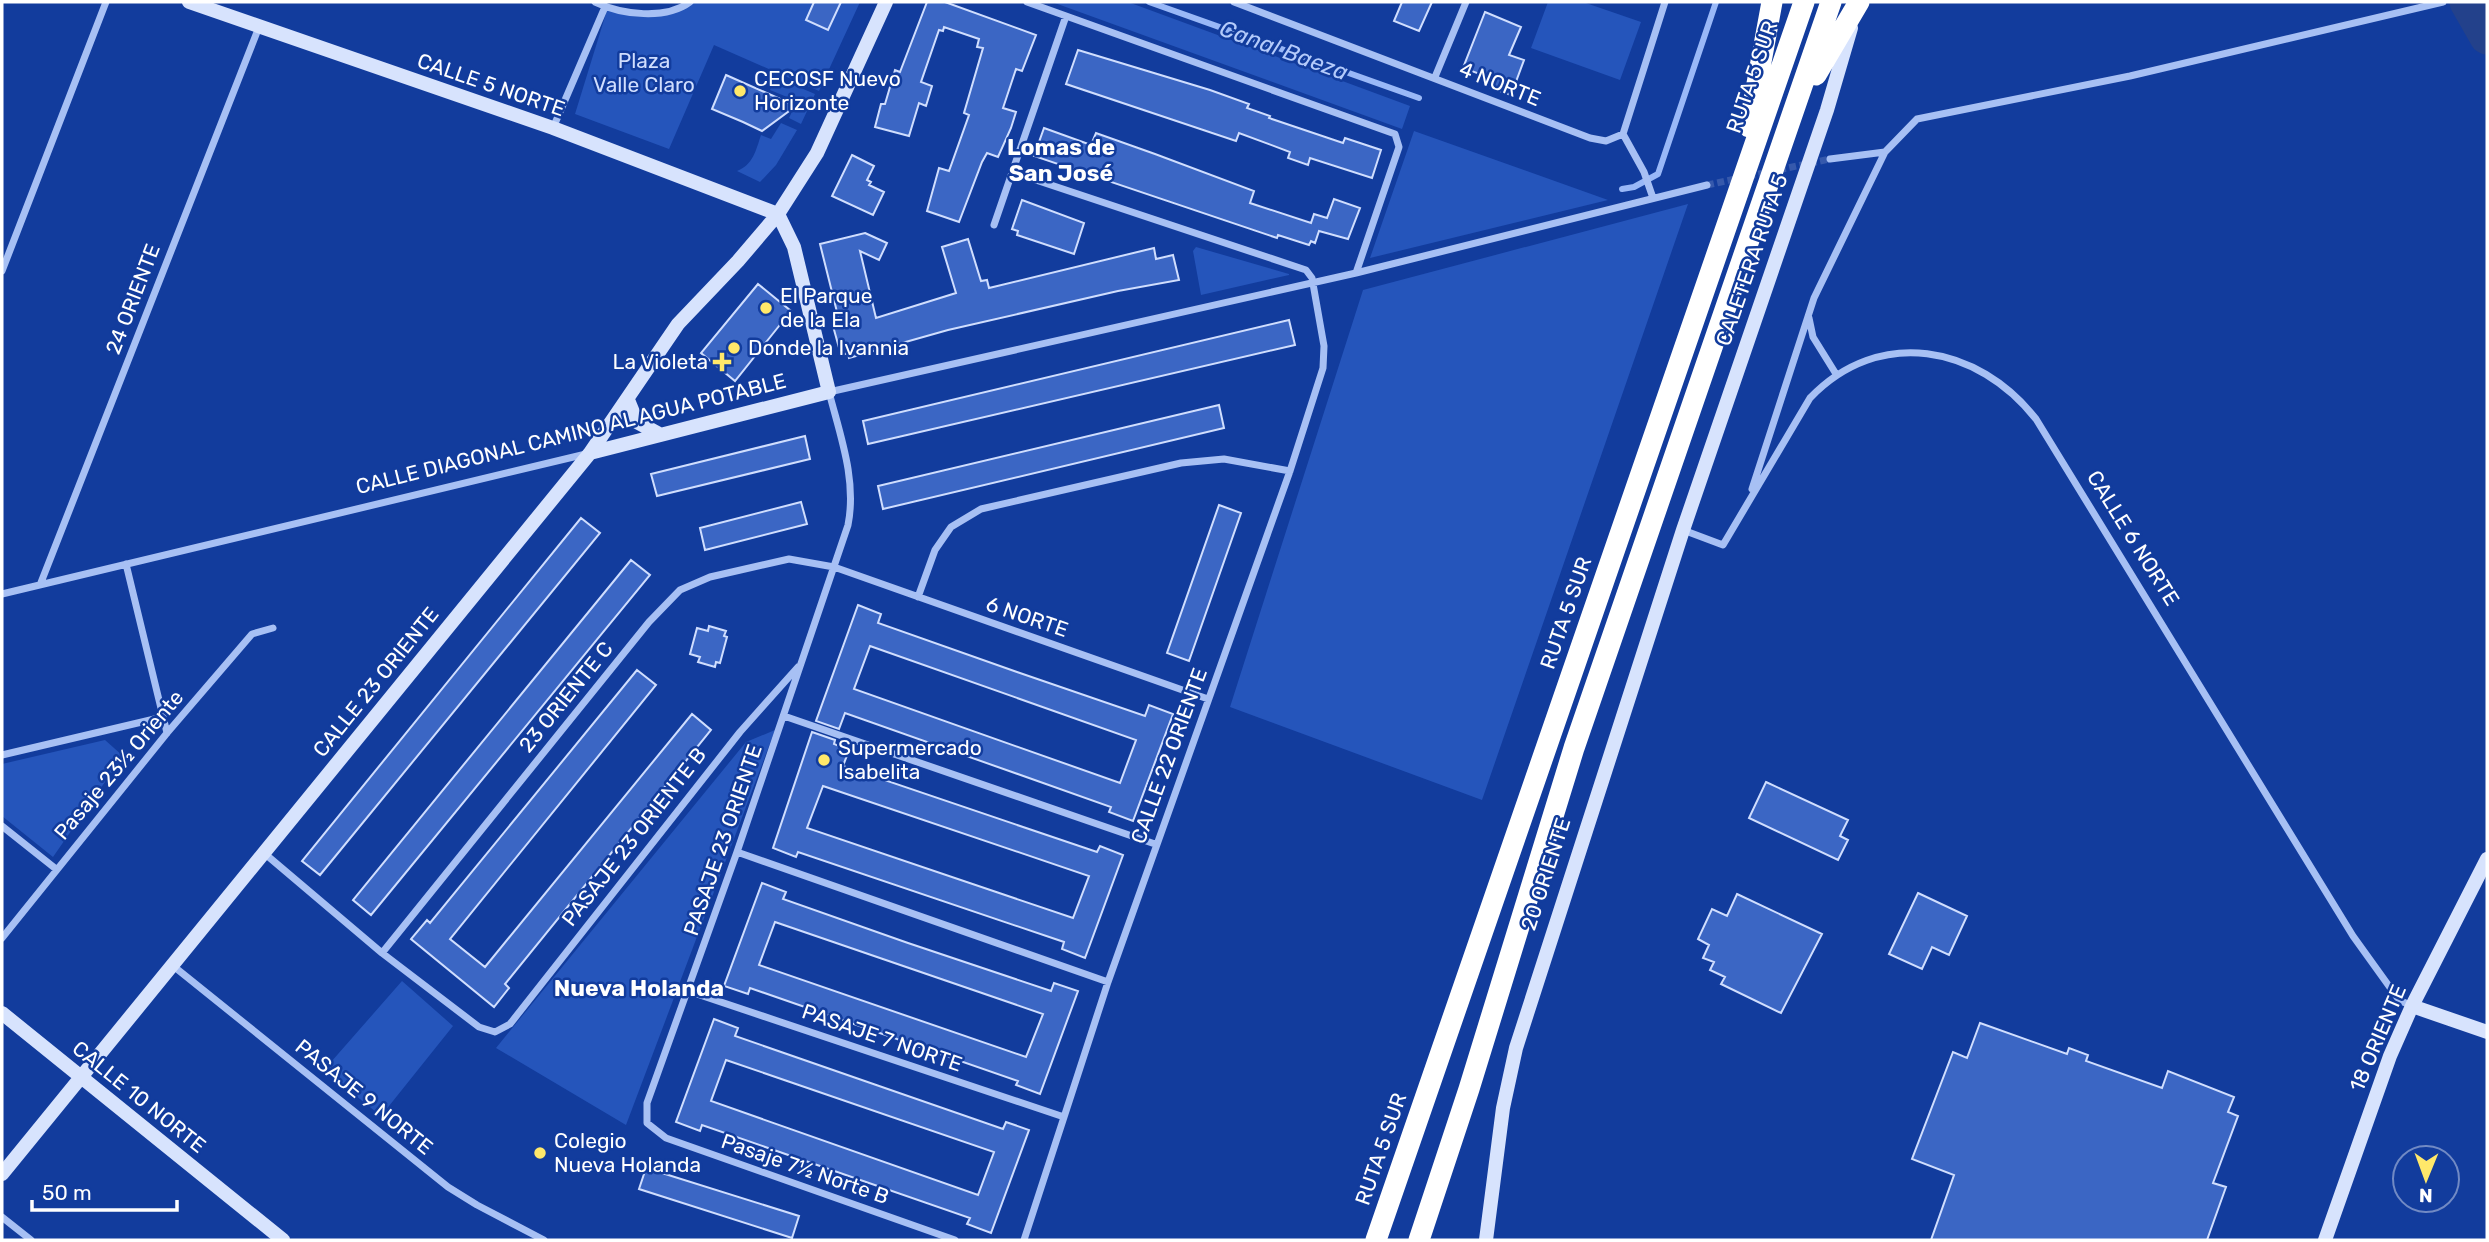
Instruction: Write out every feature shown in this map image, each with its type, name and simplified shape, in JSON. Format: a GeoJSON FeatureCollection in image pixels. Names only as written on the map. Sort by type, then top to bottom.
{"type":"FeatureCollection","features":[{"type":"Feature","properties":{"kind":"highway"},"geometry":{"type":"LineString","coordinates":[[1730,216],[1772,2]]}},
{"type":"Feature","properties":{"kind":"highway","name":"RUTA 5 SUR"},"geometry":{"type":"LineString","coordinates":[[1376,1240],[1804,2]]}},
{"type":"Feature","properties":{"kind":"highway"},"geometry":{"type":"LineString","coordinates":[[1419,1240],[1469,1089],[1574,748],[1831,2]]}},
{"type":"Feature","properties":{"kind":"highway"},"geometry":{"type":"LineString","coordinates":[[1785,136],[1815,76],[1859,2]]}},
{"type":"Feature","properties":{"kind":"street"},"geometry":{"type":"LineString","coordinates":[[2,271],[106,2]]}},
{"type":"Feature","properties":{"kind":"street","name":"CALLE 5 NORTE"},"geometry":{"type":"LineString","coordinates":[[189,2],[553,128],[778,214]]}},
{"type":"Feature","properties":{"kind":"street"},"geometry":{"type":"LineString","coordinates":[[595,2],[605,6],[669,13],[690,2]]}},
{"type":"Feature","properties":{"kind":"street","name":"CALLE 23 ORIENTE"},"geometry":{"type":"LineString","coordinates":[[2,1174],[590,453],[678,324],[778,214],[817,153],[886,2]]}},
{"type":"Feature","properties":{"kind":"street"},"geometry":{"type":"LineString","coordinates":[[1027,2],[1390,131],[1398,138],[1399,147],[1356,273]]}},
{"type":"Feature","properties":{"kind":"street","name":"4 NORTE"},"geometry":{"type":"LineString","coordinates":[[1234,2],[1590,138],[1606,141],[1623,134]]}},
{"type":"Feature","properties":{"kind":"street"},"geometry":{"type":"LineString","coordinates":[[1436,77],[1466,2]]}},
{"type":"Feature","properties":{"kind":"street"},"geometry":{"type":"LineString","coordinates":[[1653,198],[1644,172],[1623,134],[1665,2]]}},
{"type":"Feature","properties":{"kind":"street","name":"CALETERA RUTA 5"},"geometry":{"type":"LineString","coordinates":[[1684,530],[1827,110],[1859,2]]}},
{"type":"Feature","properties":{"kind":"street"},"geometry":{"type":"LineString","coordinates":[[1748,502],[1809,314],[1885,152],[1917,119],[2130,76],[2443,2]]}},
{"type":"Feature","properties":{"kind":"street"},"geometry":{"type":"LineString","coordinates":[[553,128],[605,6]]}},
{"type":"Feature","properties":{"kind":"street"},"geometry":{"type":"LineString","coordinates":[[993,225],[1066,16]]}},
{"type":"Feature","properties":{"kind":"street","name":"24 ORIENTE"},"geometry":{"type":"LineString","coordinates":[[40,585],[259,27]]}},
{"type":"Feature","properties":{"kind":"street"},"geometry":{"type":"LineString","coordinates":[[1830,159],[1885,152]]}},
{"type":"Feature","properties":{"kind":"street"},"geometry":{"type":"LineString","coordinates":[[1012,172],[1301,268],[1310,274],[1313,282]]}},
{"type":"Feature","properties":{"kind":"street","name":"CALLE DIAGONAL CAMINO AL AGUA POTABLE"},"geometry":{"type":"LineString","coordinates":[[2,594],[590,453],[829,392],[1356,273],[1707,185]]}},
{"type":"Feature","properties":{"kind":"street"},"geometry":{"type":"LineString","coordinates":[[778,214],[794,247],[851,488],[848,525],[834,567]]}},
{"type":"Feature","properties":{"kind":"street","name":"CALLE 22 ORIENTE"},"geometry":{"type":"LineString","coordinates":[[1024,1240],[1155,844],[1290,471],[1325,358],[1313,282]]}},
{"type":"Feature","properties":{"kind":"street"},"geometry":{"type":"LineString","coordinates":[[1809,314],[1813,337],[1836,374]]}},
{"type":"Feature","properties":{"kind":"street","name":"CALLE 6 NORTE"},"geometry":{"type":"LineString","coordinates":[[1684,530],[1723,545],[1810,398],[1836,374],[1867,360],[1915,353],[1971,365],[1997,379],[2018,397],[2036,419],[2353,936],[2399,1000],[2487,1032]]}},
{"type":"Feature","properties":{"kind":"street"},"geometry":{"type":"LineString","coordinates":[[628,400],[637,422],[659,434]]}},
{"type":"Feature","properties":{"kind":"street"},"geometry":{"type":"LineString","coordinates":[[918,597],[935,550],[951,527],[981,509],[1181,464],[1224,459],[1290,471]]}},
{"type":"Feature","properties":{"kind":"street","name":"20 ORIENTE"},"geometry":{"type":"LineString","coordinates":[[1486,1240],[1503,1108],[1516,1048],[1684,530]]}},
{"type":"Feature","properties":{"kind":"street","name":"23 ORIENTE C"},"geometry":{"type":"LineString","coordinates":[[382,953],[649,622],[680,590],[710,577],[789,559],[834,567]]}},
{"type":"Feature","properties":{"kind":"street"},"geometry":{"type":"LineString","coordinates":[[126,564],[167,733]]}},
{"type":"Feature","properties":{"kind":"street","name":"6 NORTE"},"geometry":{"type":"LineString","coordinates":[[834,567],[1208,699]]}},
{"type":"Feature","properties":{"kind":"street","name":"PASAJE 23 ORIENTE"},"geometry":{"type":"LineString","coordinates":[[647,1123],[647,1103],[737,852],[834,567]]}},
{"type":"Feature","properties":{"kind":"street","name":"Pasaje 23½ Oriente"},"geometry":{"type":"LineString","coordinates":[[2,938],[55,869],[252,634],[273,628]]}},
{"type":"Feature","properties":{"kind":"street","name":"PASAJE 23 ORIENTE B"},"geometry":{"type":"LineString","coordinates":[[382,953],[479,1027],[495,1031],[510,1024],[740,732],[801,664]]}},
{"type":"Feature","properties":{"kind":"street"},"geometry":{"type":"LineString","coordinates":[[784,716],[1155,844]]}},
{"type":"Feature","properties":{"kind":"street"},"geometry":{"type":"LineString","coordinates":[[2,754],[163,717]]}},
{"type":"Feature","properties":{"kind":"street"},"geometry":{"type":"LineString","coordinates":[[2,826],[55,869]]}},
{"type":"Feature","properties":{"kind":"street"},"geometry":{"type":"LineString","coordinates":[[737,852],[1108,982]]}},
{"type":"Feature","properties":{"kind":"street"},"geometry":{"type":"LineString","coordinates":[[264,853],[382,953]]}},
{"type":"Feature","properties":{"kind":"street","name":"18 ORIENTE"},"geometry":{"type":"LineString","coordinates":[[2325,1240],[2379,1084],[2412,1006],[2487,859]]}},
{"type":"Feature","properties":{"kind":"street","name":"PASAJE 9 NORTE"},"geometry":{"type":"LineString","coordinates":[[172,965],[448,1187],[477,1206],[544,1240]]}},
{"type":"Feature","properties":{"kind":"street","name":"PASAJE 7 NORTE"},"geometry":{"type":"LineString","coordinates":[[688,991],[1064,1118]]}},
{"type":"Feature","properties":{"kind":"street","name":"CALLE 10 NORTE"},"geometry":{"type":"LineString","coordinates":[[2,1013],[283,1240]]}},
{"type":"Feature","properties":{"kind":"street","name":"Pasaje 7½ Norte B"},"geometry":{"type":"LineString","coordinates":[[647,1123],[666,1138],[955,1240]]}},
{"type":"Feature","properties":{"kind":"street"},"geometry":{"type":"LineString","coordinates":[[2,1217],[31,1240]]}},
{"type":"Feature","properties":{"kind":"green space","name":"Plaza Valle Claro"},"geometry":{"type":"Polygon","coordinates":[[[693,2],[860,2],[819,91],[714,45],[669,149],[575,114],[608,7],[663,15],[683,9],[693,2]]]}},
{"type":"Feature","properties":{"kind":"green space"},"geometry":{"type":"Polygon","coordinates":[[[1052,2],[1128,2],[1410,106],[1402,129],[1052,2]]]}},
{"type":"Feature","properties":{"kind":"green space"},"geometry":{"type":"Polygon","coordinates":[[[1548,2],[1583,2],[1641,22],[1620,80],[1531,48],[1548,2]]]}},
{"type":"Feature","properties":{"kind":"green space"},"geometry":{"type":"Polygon","coordinates":[[[775,77],[815,94],[801,124],[789,118],[797,101],[770,90],[775,77]]]}},
{"type":"Feature","properties":{"kind":"green space"},"geometry":{"type":"Polygon","coordinates":[[[781,123],[797,130],[776,165],[760,182],[737,171],[750,161],[761,135],[771,139],[781,123]]]}},
{"type":"Feature","properties":{"kind":"green space"},"geometry":{"type":"Polygon","coordinates":[[[1414,131],[1608,200],[1370,258],[1414,131]]]}},
{"type":"Feature","properties":{"kind":"green space"},"geometry":{"type":"Polygon","coordinates":[[[1688,204],[1482,800],[1230,707],[1363,290],[1688,204]]]}},
{"type":"Feature","properties":{"kind":"green space"},"geometry":{"type":"Polygon","coordinates":[[[1196,247],[1289,275],[1201,295],[1193,251],[1196,247]]]}},
{"type":"Feature","properties":{"kind":"green space"},"geometry":{"type":"Polygon","coordinates":[[[775,730],[626,1125],[496,1048],[746,742],[775,730]]]}},
{"type":"Feature","properties":{"kind":"green space"},"geometry":{"type":"Polygon","coordinates":[[[105,740],[123,756],[53,857],[2,816],[2,764],[105,740]]]}},
{"type":"Feature","properties":{"kind":"green space"},"geometry":{"type":"Polygon","coordinates":[[[402,981],[453,1026],[381,1116],[324,1070],[402,981]]]}},
{"type":"Feature","properties":{"kind":"building"},"geometry":{"type":"Polygon","coordinates":[[[814,2],[841,2],[828,30],[806,20],[814,2]]]}},
{"type":"Feature","properties":{"kind":"building"},"geometry":{"type":"Polygon","coordinates":[[[927,2],[945,2],[1036,35],[1022,71],[1016,69],[1003,108],[1016,112],[1011,128],[998,157],[987,153],[982,162],[959,222],[927,211],[939,168],[949,171],[969,115],[964,113],[983,48],[977,47],[979,39],[944,27],[943,31],[939,30],[921,82],[932,86],[926,106],[919,103],[909,136],[875,127],[895,70],[900,72],[927,2]]]}},
{"type":"Feature","properties":{"kind":"building"},"geometry":{"type":"Polygon","coordinates":[[[1402,2],[1432,2],[1419,31],[1394,21],[1402,2]]]}},
{"type":"Feature","properties":{"kind":"building"},"geometry":{"type":"Polygon","coordinates":[[[1485,12],[1521,27],[1509,55],[1524,60],[1511,95],[1491,88],[1494,79],[1463,68],[1485,12]]]}},
{"type":"Feature","properties":{"kind":"building"},"geometry":{"type":"Polygon","coordinates":[[[1078,50],[1210,90],[1249,104],[1247,108],[1270,116],[1269,118],[1343,143],[1345,138],[1381,150],[1372,178],[1310,158],[1308,165],[1288,158],[1290,152],[1239,133],[1236,141],[1066,84],[1078,50]]]}},
{"type":"Feature","properties":{"kind":"building","name":"CECOSF Nuevo Horizonte"},"geometry":{"type":"Polygon","coordinates":[[[726,75],[796,106],[762,131],[712,109],[726,75]]]}},
{"type":"Feature","properties":{"kind":"building"},"geometry":{"type":"Polygon","coordinates":[[[1044,128],[1091,145],[1096,133],[1254,191],[1250,203],[1311,223],[1314,214],[1327,218],[1334,199],[1360,208],[1348,239],[1319,231],[1315,243],[1311,241],[1309,245],[1278,235],[1277,238],[1034,156],[1044,128]]]}},
{"type":"Feature","properties":{"kind":"building"},"geometry":{"type":"Polygon","coordinates":[[[852,155],[874,166],[867,180],[871,182],[869,185],[884,192],[873,215],[832,196],[852,155]]]}},
{"type":"Feature","properties":{"kind":"building"},"geometry":{"type":"Polygon","coordinates":[[[1022,200],[1084,223],[1074,254],[1017,235],[1018,231],[1012,229],[1022,200]]]}},
{"type":"Feature","properties":{"kind":"building"},"geometry":{"type":"Polygon","coordinates":[[[865,233],[887,243],[879,260],[860,251],[876,318],[956,293],[942,247],[968,239],[981,281],[987,280],[989,288],[1154,248],[1156,259],[1173,255],[1179,280],[1118,291],[948,330],[849,358],[848,353],[841,355],[833,326],[840,324],[820,244],[865,233]]]}},
{"type":"Feature","properties":{"kind":"building"},"geometry":{"type":"Polygon","coordinates":[[[758,284],[791,311],[735,381],[701,353],[758,284]]]}},
{"type":"Feature","properties":{"kind":"building"},"geometry":{"type":"Polygon","coordinates":[[[1289,320],[1295,345],[868,444],[863,421],[1289,320]]]}},
{"type":"Feature","properties":{"kind":"building"},"geometry":{"type":"Polygon","coordinates":[[[1219,405],[1224,428],[883,509],[878,486],[1219,405]]]}},
{"type":"Feature","properties":{"kind":"building"},"geometry":{"type":"Polygon","coordinates":[[[805,436],[810,459],[657,496],[651,474],[805,436]]]}},
{"type":"Feature","properties":{"kind":"building"},"geometry":{"type":"Polygon","coordinates":[[[801,502],[807,524],[705,550],[700,528],[801,502]]]}},
{"type":"Feature","properties":{"kind":"building"},"geometry":{"type":"Polygon","coordinates":[[[1219,505],[1241,513],[1189,661],[1167,653],[1219,505]]]}},
{"type":"Feature","properties":{"kind":"building"},"geometry":{"type":"Polygon","coordinates":[[[581,518],[600,533],[320,875],[302,861],[581,518]]]}},
{"type":"Feature","properties":{"kind":"building"},"geometry":{"type":"Polygon","coordinates":[[[631,560],[650,575],[371,915],[353,900],[631,560]]]}},
{"type":"Feature","properties":{"kind":"building"},"geometry":{"type":"Polygon","coordinates":[[[858,605],[881,614],[878,623],[1017,672],[1145,716],[1149,705],[1173,714],[1133,821],[1109,812],[1111,807],[845,713],[839,729],[816,721],[858,605]],[[870,646],[854,689],[1120,783],[1136,740],[870,646]]]}},
{"type":"Feature","properties":{"kind":"building"},"geometry":{"type":"Polygon","coordinates":[[[709,626],[726,631],[724,636],[727,637],[720,663],[716,662],[715,667],[698,662],[700,657],[690,654],[697,628],[708,631],[709,626]]]}},
{"type":"Feature","properties":{"kind":"building"},"geometry":{"type":"Polygon","coordinates":[[[637,670],[656,685],[450,939],[485,967],[692,714],[711,730],[505,984],[509,988],[494,1007],[411,939],[427,920],[430,923],[637,670]]]}},
{"type":"Feature","properties":{"kind":"building"},"geometry":{"type":"Polygon","coordinates":[[[812,732],[835,740],[834,744],[849,750],[843,766],[1097,852],[1100,846],[1123,855],[1085,958],[1062,949],[1064,942],[798,852],[796,857],[773,848],[812,732]],[[823,786],[807,828],[1073,918],[1089,876],[823,786]]]}},
{"type":"Feature","properties":{"kind":"building"},"geometry":{"type":"Polygon","coordinates":[[[1766,782],[1848,820],[1840,836],[1848,840],[1838,860],[1749,818],[1766,782]]]}},
{"type":"Feature","properties":{"kind":"building"},"geometry":{"type":"Polygon","coordinates":[[[762,883],[786,892],[783,899],[908,943],[1051,991],[1054,983],[1078,991],[1040,1094],[1016,1085],[1018,1081],[750,988],[748,994],[724,986],[762,883]],[[775,922],[759,965],[1026,1057],[1043,1014],[775,922]]]}},
{"type":"Feature","properties":{"kind":"building"},"geometry":{"type":"Polygon","coordinates":[[[1918,893],[1967,916],[1949,955],[1932,947],[1922,969],[1889,954],[1918,893]]]}},
{"type":"Feature","properties":{"kind":"building"},"geometry":{"type":"Polygon","coordinates":[[[1737,894],[1822,934],[1781,1013],[1721,984],[1725,977],[1710,970],[1714,962],[1703,958],[1709,945],[1698,939],[1712,909],[1727,916],[1737,894]]]}},
{"type":"Feature","properties":{"kind":"building"},"geometry":{"type":"Polygon","coordinates":[[[714,1019],[738,1028],[735,1036],[1003,1129],[1006,1122],[1029,1130],[991,1233],[967,1224],[970,1218],[702,1125],[700,1131],[676,1122],[714,1019]],[[726,1060],[711,1101],[978,1195],[994,1152],[726,1060]]]}},
{"type":"Feature","properties":{"kind":"building"},"geometry":{"type":"Polygon","coordinates":[[[1980,1023],[2067,1054],[2069,1048],[2088,1055],[2086,1061],[2162,1088],[2168,1071],[2234,1097],[2228,1112],[2238,1116],[2213,1183],[2226,1187],[2207,1240],[1931,1240],[1954,1175],[1912,1159],[1953,1052],[1967,1058],[1980,1023]]]}},
{"type":"Feature","properties":{"kind":"building"},"geometry":{"type":"Polygon","coordinates":[[[646,1168],[799,1216],[792,1238],[639,1189],[646,1168]]]}},
{"type":"Feature","properties":{"kind":"waterway","name":"Canal Baeza"},"geometry":{"type":"LineString","coordinates":[[1149,2],[1419,98]]}},
{"type":"Feature","properties":{"kind":"waterway","name":"Canal Baeza"},"geometry":{"type":"LineString","coordinates":[[1622,189],[1634,187],[1658,174],[1716,2]]}},
{"type":"Feature","properties":{"kind":"waterway","name":"Canal Baeza"},"geometry":{"type":"LineString","coordinates":[[2467,2],[2487,37]]}},
{"type":"Feature","properties":{"kind":"tunnel"},"geometry":{"type":"LineString","coordinates":[[1707,185],[1830,159]]}},
{"type":"Feature","properties":{"kind":"place","name":"CECOSF Nuevo Horizonte"},"geometry":{"type":"Point","coordinates":[740,91]}},
{"type":"Feature","properties":{"kind":"place","name":"El Parque de la Ela"},"geometry":{"type":"Point","coordinates":[766,308]}},
{"type":"Feature","properties":{"kind":"place","name":"Donde la Ivannia"},"geometry":{"type":"Point","coordinates":[734,348]}},
{"type":"Feature","properties":{"kind":"place","name":"La Violeta"},"geometry":{"type":"Point","coordinates":[722,362]}},
{"type":"Feature","properties":{"kind":"place","name":"Supermercado Isabelita"},"geometry":{"type":"Point","coordinates":[824,760]}},
{"type":"Feature","properties":{"kind":"place","name":"Colegio Nueva Holanda"},"geometry":{"type":"Point","coordinates":[540,1153]}},
{"type":"Feature","properties":{"kind":"district","name":"Lomas de San José"},"geometry":{"type":"Point","coordinates":[1061,160]}},
{"type":"Feature","properties":{"kind":"district","name":"Nueva Holanda"},"geometry":{"type":"Point","coordinates":[639,988]}}]}
